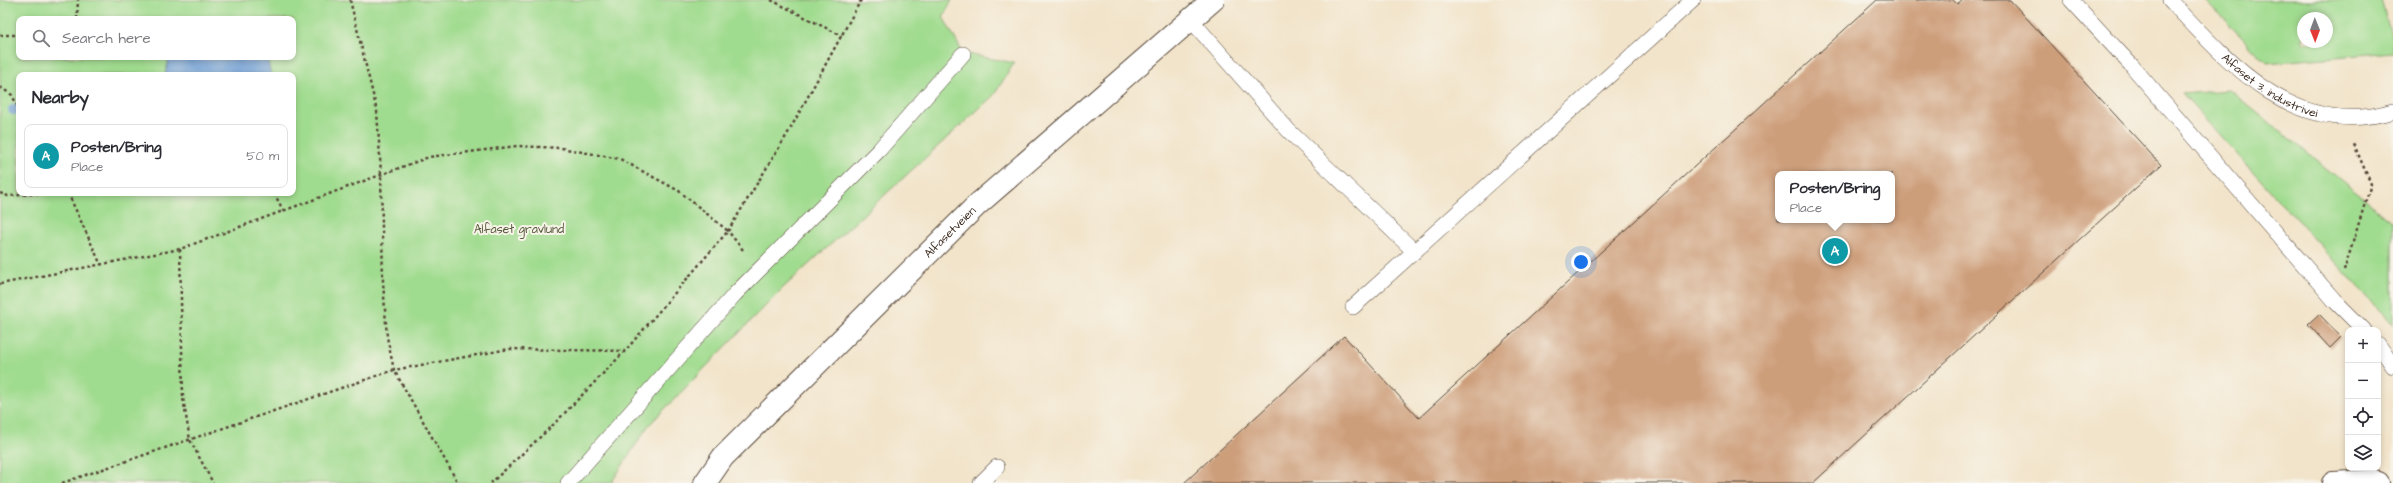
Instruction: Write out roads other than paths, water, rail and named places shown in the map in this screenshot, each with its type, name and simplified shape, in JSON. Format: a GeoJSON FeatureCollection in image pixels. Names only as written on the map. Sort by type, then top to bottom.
{"type":"FeatureCollection","features":[{"type":"Feature","properties":{"kind":"street","name":"Alfasetveien"},"geometry":{"type":"LineString","coordinates":[[705,483],[723,457],[977,205],[1213,0]]}},
{"type":"Feature","properties":{"kind":"street"},"geometry":{"type":"LineString","coordinates":[[2333,483],[2370,481],[2378,483]]}},
{"type":"Feature","properties":{"kind":"lane"},"geometry":{"type":"LineString","coordinates":[[1353,306],[1693,0]]}},
{"type":"Feature","properties":{"kind":"lane"},"geometry":{"type":"LineString","coordinates":[[2071,0],[2132,66],[2334,300],[2361,327]]}},
{"type":"Feature","properties":{"kind":"lane","name":"Alfaset 3. industrivei"},"geometry":{"type":"LineString","coordinates":[[2170,0],[2205,39],[2253,81],[2287,102],[2313,113],[2344,119],[2377,116],[2393,111]]}},
{"type":"Feature","properties":{"kind":"lane"},"geometry":{"type":"LineString","coordinates":[[1190,19],[1290,131],[1414,251]]}},
{"type":"Feature","properties":{"kind":"lane"},"geometry":{"type":"LineString","coordinates":[[568,483],[759,269],[879,150],[963,54]]}},
{"type":"Feature","properties":{"kind":"lane"},"geometry":{"type":"LineString","coordinates":[[2381,348],[2393,366]]}},
{"type":"Feature","properties":{"kind":"lane"},"geometry":{"type":"LineString","coordinates":[[981,483],[997,467]]}},
{"type":"Feature","properties":{"kind":"water"},"geometry":{"type":"Polygon","coordinates":[[[168,60],[268,60],[270,72],[166,72],[168,60]]]}},
{"type":"Feature","properties":{"kind":"place","name":"Posten/Bring"},"geometry":{"type":"Point","coordinates":[1835,251]}},
{"type":"Feature","properties":{"kind":"park label","name":"Alfaset gravlund"},"geometry":{"type":"Point","coordinates":[519,229]}}]}
